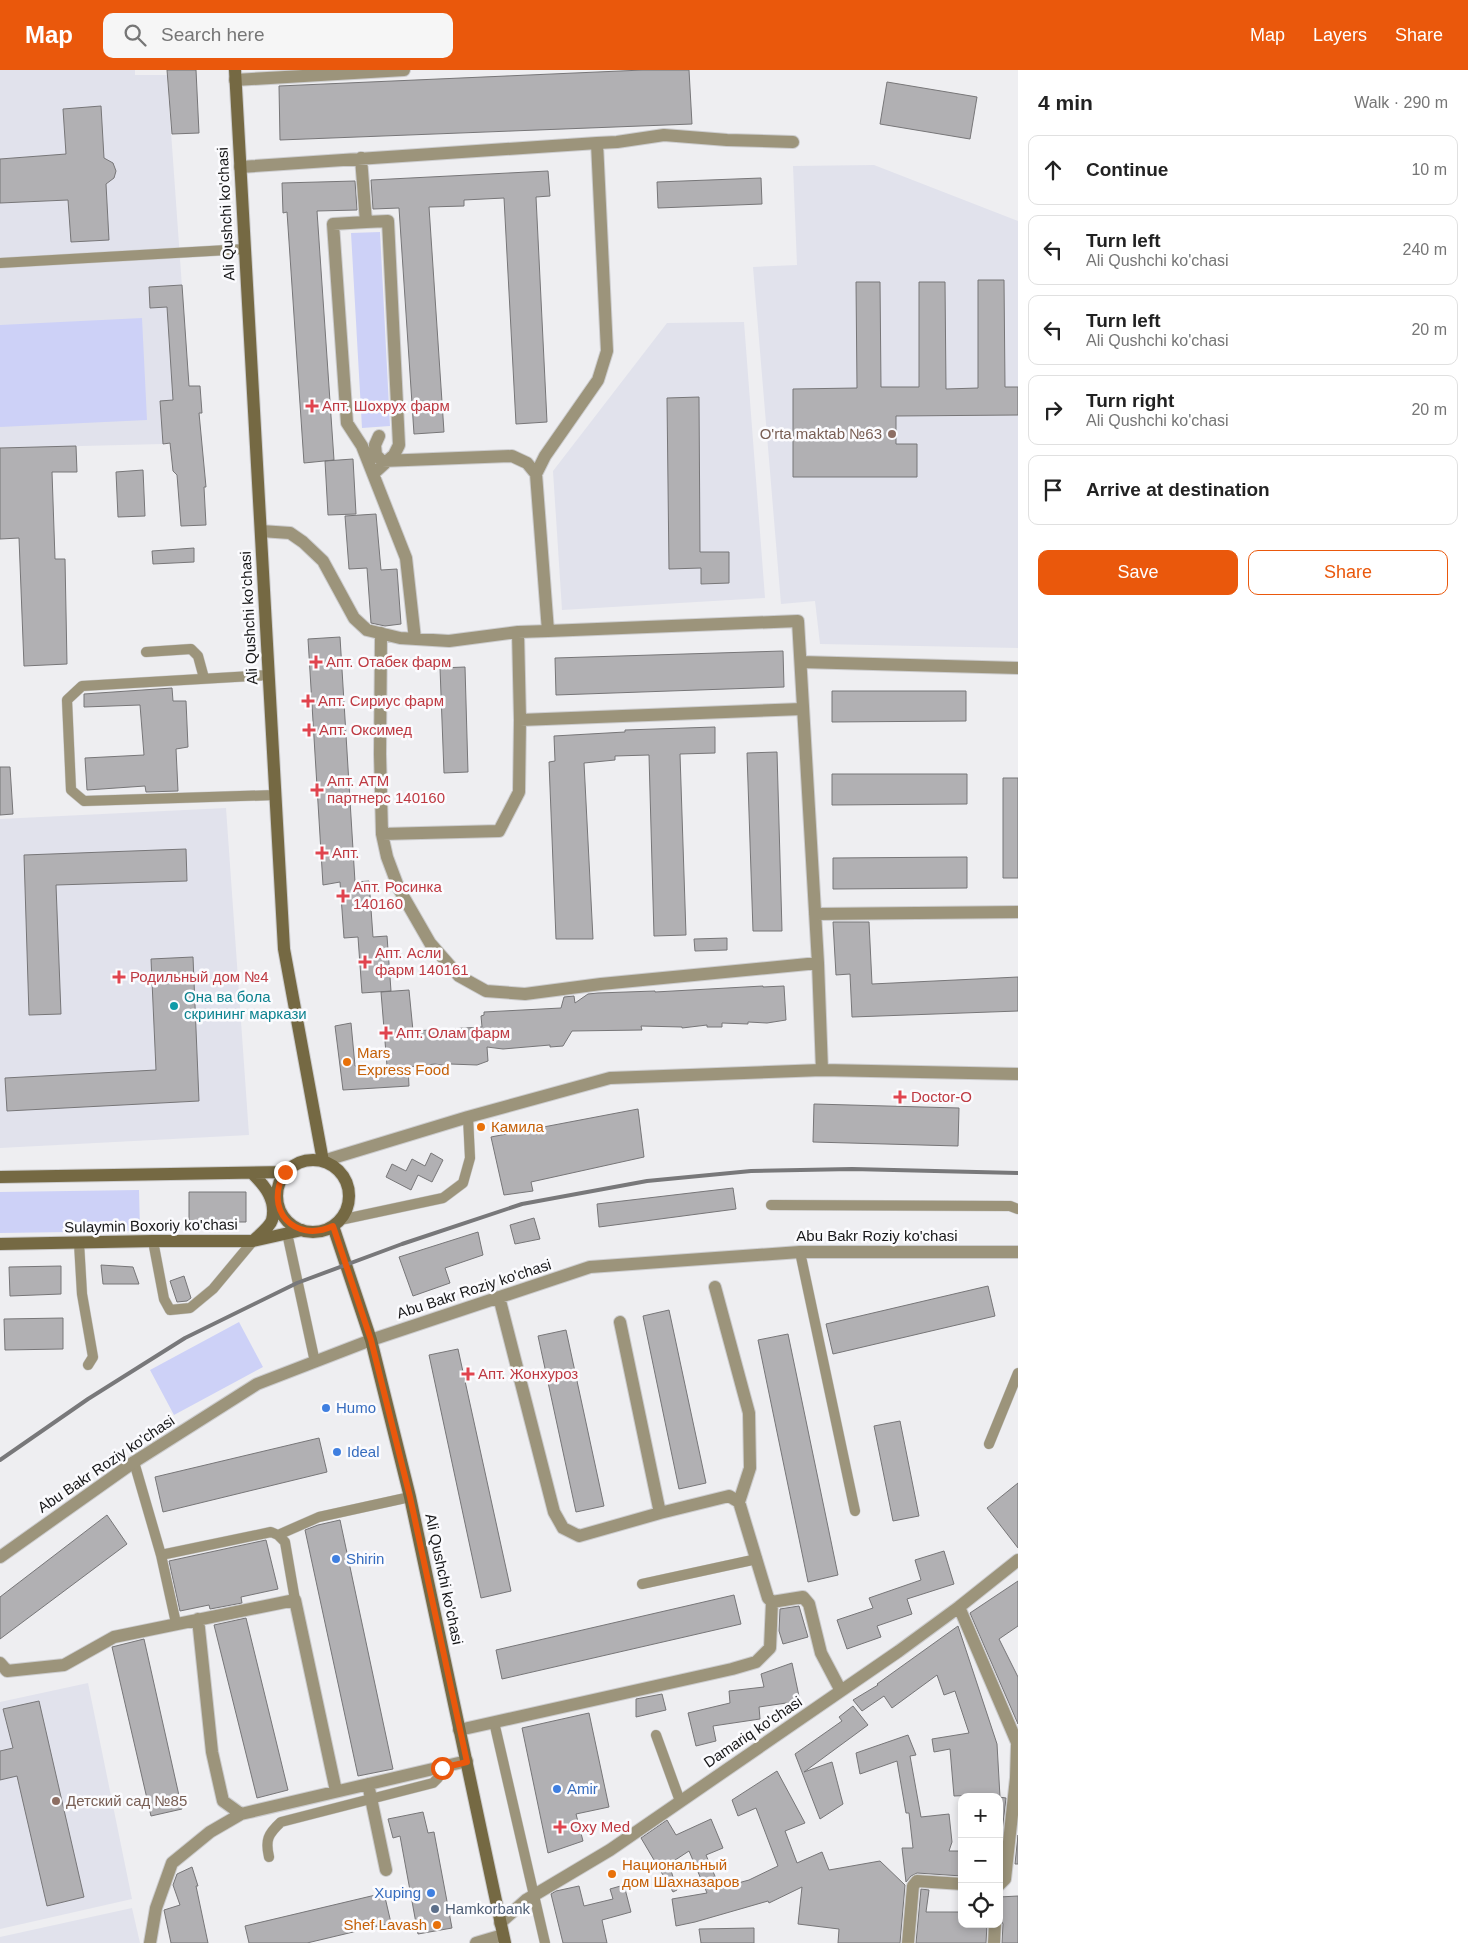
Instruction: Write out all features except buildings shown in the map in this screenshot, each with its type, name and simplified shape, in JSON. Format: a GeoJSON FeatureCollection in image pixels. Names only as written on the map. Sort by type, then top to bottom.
{"type":"FeatureCollection","features":[{"type":"Feature","properties":{"kind":"main road","name":"Ali Qushchi ko'chasi"},"geometry":{"type":"LineString","coordinates":[[235,75],[284,949],[323,1161]]}},
{"type":"Feature","properties":{"kind":"main road"},"geometry":{"type":"LineString","coordinates":[[313,1159],[323,1161],[334,1166],[343,1174],[348,1186],[349,1198],[347,1209],[337,1223],[323,1231],[312,1232],[302,1230],[287,1221],[278,1206],[279,1182],[285,1172],[293,1165],[313,1159]]}},
{"type":"Feature","properties":{"kind":"main road"},"geometry":{"type":"LineString","coordinates":[[0,1177],[285,1172]]}},
{"type":"Feature","properties":{"kind":"main road"},"geometry":{"type":"LineString","coordinates":[[252,1173],[271,1196],[272,1208],[272,1221],[254,1241]]}},
{"type":"Feature","properties":{"kind":"main road","name":"Ali Qushchi ko'chasi"},"geometry":{"type":"LineString","coordinates":[[337,1223],[371,1340],[410,1497],[503,1934]]}},
{"type":"Feature","properties":{"kind":"main road","name":"Sulaymin Boxoriy ko'chasi"},"geometry":{"type":"LineString","coordinates":[[0,1244],[254,1241],[302,1230]]}},
{"type":"Feature","properties":{"kind":"street"},"geometry":{"type":"LineString","coordinates":[[235,75],[404,70]]}},
{"type":"Feature","properties":{"kind":"street"},"geometry":{"type":"LineString","coordinates":[[240,167],[617,142],[664,135],[727,140],[793,142]]}},
{"type":"Feature","properties":{"kind":"street"},"geometry":{"type":"LineString","coordinates":[[548,631],[536,474],[545,456],[598,380],[607,351],[597,143]]}},
{"type":"Feature","properties":{"kind":"street"},"geometry":{"type":"LineString","coordinates":[[361,158],[366,222]]}},
{"type":"Feature","properties":{"kind":"street"},"geometry":{"type":"LineString","coordinates":[[374,474],[394,455],[398,446],[388,221],[333,224],[347,423],[362,446],[406,558],[415,639]]}},
{"type":"Feature","properties":{"kind":"street"},"geometry":{"type":"LineString","coordinates":[[379,436],[375,445],[376,455],[382,461],[512,456],[527,463],[536,474]]}},
{"type":"Feature","properties":{"kind":"street"},"geometry":{"type":"LineString","coordinates":[[261,531],[290,533],[303,542],[323,561],[354,618],[367,630],[400,638],[450,640],[518,632],[798,620],[818,963],[822,1070]]}},
{"type":"Feature","properties":{"kind":"street"},"geometry":{"type":"LineString","coordinates":[[382,834],[499,831],[519,792],[518,632]]}},
{"type":"Feature","properties":{"kind":"street"},"geometry":{"type":"LineString","coordinates":[[381,633],[380,754],[382,834],[387,857],[399,889],[430,943],[459,976],[486,991],[525,994],[601,984],[818,963]]}},
{"type":"Feature","properties":{"kind":"street"},"geometry":{"type":"LineString","coordinates":[[801,662],[1018,668]]}},
{"type":"Feature","properties":{"kind":"street"},"geometry":{"type":"LineString","coordinates":[[520,720],[802,709]]}},
{"type":"Feature","properties":{"kind":"street"},"geometry":{"type":"LineString","coordinates":[[815,914],[1018,912]]}},
{"type":"Feature","properties":{"kind":"street"},"geometry":{"type":"LineString","coordinates":[[323,1161],[468,1117],[610,1078],[822,1070],[1018,1074]]}},
{"type":"Feature","properties":{"kind":"street","name":"Abu Bakr Roziy ko'chasi"},"geometry":{"type":"LineString","coordinates":[[0,1557],[134,1462],[257,1384],[371,1340],[590,1267],[800,1252],[1018,1252]]}},
{"type":"Feature","properties":{"kind":"street"},"geometry":{"type":"LineString","coordinates":[[459,1730],[732,1669],[756,1662],[770,1648],[772,1602],[768,1598],[739,1502],[750,1468],[749,1414],[715,1287]]}},
{"type":"Feature","properties":{"kind":"street"},"geometry":{"type":"LineString","coordinates":[[499,1297],[554,1512],[563,1528],[579,1536],[729,1496],[739,1502]]}},
{"type":"Feature","properties":{"kind":"street"},"geometry":{"type":"LineString","coordinates":[[620,1322],[660,1513]]}},
{"type":"Feature","properties":{"kind":"street","name":"Damariq ko'chasi"},"geometry":{"type":"LineString","coordinates":[[503,1934],[534,1896],[610,1850],[842,1691],[959,1608],[1018,1560]]}},
{"type":"Feature","properties":{"kind":"street"},"geometry":{"type":"LineString","coordinates":[[772,1602],[803,1597],[809,1604],[821,1653],[842,1691]]}},
{"type":"Feature","properties":{"kind":"street"},"geometry":{"type":"LineString","coordinates":[[0,1663],[6,1671],[64,1665],[114,1637],[198,1618],[295,1600],[336,1791]]}},
{"type":"Feature","properties":{"kind":"street"},"geometry":{"type":"LineString","coordinates":[[959,1608],[1018,1745],[1005,1878],[1002,1883]]}},
{"type":"Feature","properties":{"kind":"street"},"geometry":{"type":"LineString","coordinates":[[198,1618],[212,1752],[222,1801],[240,1814]]}},
{"type":"Feature","properties":{"kind":"street"},"geometry":{"type":"LineString","coordinates":[[150,1943],[156,1908],[172,1863],[210,1832],[240,1814],[467,1762]]}},
{"type":"Feature","properties":{"kind":"street"},"geometry":{"type":"LineString","coordinates":[[368,1784],[386,1870]]}},
{"type":"Feature","properties":{"kind":"street"},"geometry":{"type":"LineString","coordinates":[[908,1943],[913,1886],[917,1881],[958,1884]]}},
{"type":"Feature","properties":{"kind":"street"},"geometry":{"type":"LineString","coordinates":[[994,1943],[995,1928]]}},
{"type":"Feature","properties":{"kind":"street"},"geometry":{"type":"LineString","coordinates":[[478,1943],[503,1934]]}},
{"type":"Feature","properties":{"kind":"lane"},"geometry":{"type":"LineString","coordinates":[[0,263],[245,249]]}},
{"type":"Feature","properties":{"kind":"lane"},"geometry":{"type":"LineString","coordinates":[[146,652],[191,649],[198,656],[204,678]]}},
{"type":"Feature","properties":{"kind":"lane"},"geometry":{"type":"LineString","coordinates":[[269,675],[82,686],[67,700],[71,790],[84,800],[275,795]]}},
{"type":"Feature","properties":{"kind":"lane"},"geometry":{"type":"LineString","coordinates":[[337,1223],[443,1198],[462,1183],[470,1158],[468,1117]]}},
{"type":"Feature","properties":{"kind":"lane"},"geometry":{"type":"LineString","coordinates":[[771,1205],[1010,1206],[1018,1209]]}},
{"type":"Feature","properties":{"kind":"lane"},"geometry":{"type":"LineString","coordinates":[[287,1233],[315,1362]]}},
{"type":"Feature","properties":{"kind":"lane"},"geometry":{"type":"LineString","coordinates":[[153,1241],[164,1299],[170,1310],[190,1308],[213,1289],[254,1241]]}},
{"type":"Feature","properties":{"kind":"lane"},"geometry":{"type":"LineString","coordinates":[[79,1242],[82,1294],[93,1357],[88,1365]]}},
{"type":"Feature","properties":{"kind":"lane"},"geometry":{"type":"LineString","coordinates":[[800,1252],[855,1511]]}},
{"type":"Feature","properties":{"kind":"lane"},"geometry":{"type":"LineString","coordinates":[[988,1444],[1018,1373]]}},
{"type":"Feature","properties":{"kind":"lane"},"geometry":{"type":"LineString","coordinates":[[134,1462],[162,1555],[176,1623]]}},
{"type":"Feature","properties":{"kind":"lane"},"geometry":{"type":"LineString","coordinates":[[278,1535],[319,1518],[410,1497]]}},
{"type":"Feature","properties":{"kind":"lane"},"geometry":{"type":"LineString","coordinates":[[162,1555],[271,1532],[278,1535],[285,1542],[295,1600]]}},
{"type":"Feature","properties":{"kind":"lane"},"geometry":{"type":"LineString","coordinates":[[642,1584],[757,1559]]}},
{"type":"Feature","properties":{"kind":"lane"},"geometry":{"type":"LineString","coordinates":[[494,1722],[545,1943]]}},
{"type":"Feature","properties":{"kind":"lane"},"geometry":{"type":"LineString","coordinates":[[656,1735],[680,1801]]}},
{"type":"Feature","properties":{"kind":"lane"},"geometry":{"type":"LineString","coordinates":[[269,1857],[266,1846],[270,1832],[281,1822],[433,1783],[438,1778],[442,1768]]}},
{"type":"Feature","properties":{"kind":"shaded area"},"geometry":{"type":"Polygon","coordinates":[[[0,70],[135,70],[135,75],[167,75],[189,386],[173,400],[160,401],[163,444],[0,448],[0,70]]]}},
{"type":"Feature","properties":{"kind":"shaded area","name":"O'rta maktab №63"},"geometry":{"type":"Polygon","coordinates":[[[874,165],[1018,221],[1018,648],[820,644],[815,601],[781,604],[753,267],[797,265],[793,166],[874,165]]]}},
{"type":"Feature","properties":{"kind":"shaded area"},"geometry":{"type":"Polygon","coordinates":[[[380,232],[390,426],[362,428],[351,233],[380,232]]]}},
{"type":"Feature","properties":{"kind":"shaded area"},"geometry":{"type":"Polygon","coordinates":[[[142,318],[147,420],[0,427],[0,325],[142,318]]]}},
{"type":"Feature","properties":{"kind":"shaded area"},"geometry":{"type":"Polygon","coordinates":[[[744,322],[765,598],[562,610],[553,471],[667,323],[744,322]]]}},
{"type":"Feature","properties":{"kind":"shaded area","name":"Родильный дом №4"},"geometry":{"type":"Polygon","coordinates":[[[226,808],[249,1135],[0,1148],[0,819],[226,808]]]}},
{"type":"Feature","properties":{"kind":"shaded area"},"geometry":{"type":"Polygon","coordinates":[[[139,1190],[140,1231],[0,1233],[0,1192],[139,1190]]]}},
{"type":"Feature","properties":{"kind":"shaded area"},"geometry":{"type":"Polygon","coordinates":[[[239,1322],[263,1367],[174,1415],[150,1370],[239,1322]]]}},
{"type":"Feature","properties":{"kind":"shaded area","name":"Детский сад №85"},"geometry":{"type":"Polygon","coordinates":[[[88,1683],[132,1899],[0,1929],[0,1702],[88,1683]]]}},
{"type":"Feature","properties":{"kind":"shaded area"},"geometry":{"type":"Polygon","coordinates":[[[132,1908],[140,1943],[0,1943],[0,1937],[132,1908]]]}},
{"type":"Feature","properties":{"kind":"railway"},"geometry":{"type":"LineString","coordinates":[[0,1460],[88,1399],[185,1338],[297,1283],[402,1244],[522,1204],[647,1181],[751,1171],[852,1169],[1018,1173]]}},
{"type":"Feature","properties":{"kind":"place","name":"Апт. Шохрух фарм"},"geometry":{"type":"Point","coordinates":[312,406]}},
{"type":"Feature","properties":{"kind":"place","name":"O'rta maktab №63"},"geometry":{"type":"Point","coordinates":[892,434]}},
{"type":"Feature","properties":{"kind":"place","name":"Апт. Отабек фарм"},"geometry":{"type":"Point","coordinates":[316,662]}},
{"type":"Feature","properties":{"kind":"place","name":"Апт. Сириус фарм"},"geometry":{"type":"Point","coordinates":[308,701]}},
{"type":"Feature","properties":{"kind":"place","name":"Апт. Оксимед"},"geometry":{"type":"Point","coordinates":[309,730]}},
{"type":"Feature","properties":{"kind":"place","name":"Апт. АТМ партнерс 140160"},"geometry":{"type":"Point","coordinates":[317,790]}},
{"type":"Feature","properties":{"kind":"place","name":"Апт."},"geometry":{"type":"Point","coordinates":[322,853]}},
{"type":"Feature","properties":{"kind":"place","name":"Апт. Росинка 140160"},"geometry":{"type":"Point","coordinates":[343,896]}},
{"type":"Feature","properties":{"kind":"place","name":"Апт. Асли фарм 140161"},"geometry":{"type":"Point","coordinates":[365,962]}},
{"type":"Feature","properties":{"kind":"place","name":"Родильный дом №4"},"geometry":{"type":"Point","coordinates":[119,977]}},
{"type":"Feature","properties":{"kind":"place","name":"Она ва бола скрининг маркази"},"geometry":{"type":"Point","coordinates":[174,1006]}},
{"type":"Feature","properties":{"kind":"place","name":"Апт. Олам фарм"},"geometry":{"type":"Point","coordinates":[386,1033]}},
{"type":"Feature","properties":{"kind":"place","name":"Mars Express Food"},"geometry":{"type":"Point","coordinates":[347,1062]}},
{"type":"Feature","properties":{"kind":"place","name":"Doctor-O"},"geometry":{"type":"Point","coordinates":[900,1097]}},
{"type":"Feature","properties":{"kind":"place","name":"Камила"},"geometry":{"type":"Point","coordinates":[481,1127]}},
{"type":"Feature","properties":{"kind":"place","name":"Апт. Жонхуроз"},"geometry":{"type":"Point","coordinates":[468,1374]}},
{"type":"Feature","properties":{"kind":"place","name":"Humo"},"geometry":{"type":"Point","coordinates":[326,1408]}},
{"type":"Feature","properties":{"kind":"place","name":"Ideal"},"geometry":{"type":"Point","coordinates":[337,1452]}},
{"type":"Feature","properties":{"kind":"place","name":"Shirin"},"geometry":{"type":"Point","coordinates":[336,1559]}},
{"type":"Feature","properties":{"kind":"place","name":"Amir"},"geometry":{"type":"Point","coordinates":[557,1789]}},
{"type":"Feature","properties":{"kind":"place","name":"Детский сад №85"},"geometry":{"type":"Point","coordinates":[56,1801]}},
{"type":"Feature","properties":{"kind":"place","name":"Oxy Med"},"geometry":{"type":"Point","coordinates":[560,1827]}},
{"type":"Feature","properties":{"kind":"place","name":"Национальный дом Шахназаров"},"geometry":{"type":"Point","coordinates":[612,1874]}},
{"type":"Feature","properties":{"kind":"place","name":"Xuping"},"geometry":{"type":"Point","coordinates":[431,1893]}},
{"type":"Feature","properties":{"kind":"place","name":"Hamkorbank"},"geometry":{"type":"Point","coordinates":[435,1909]}},
{"type":"Feature","properties":{"kind":"place","name":"Shef Lavash"},"geometry":{"type":"Point","coordinates":[437,1925]}},
{"type":"Feature","properties":{"kind":"route"},"geometry":{"type":"LineString","coordinates":[[285,1172],[279,1182],[277,1194],[278,1206],[283,1216],[291,1225],[312,1232],[323,1231],[333,1226],[371,1340],[410,1497],[467,1762],[442,1768]]}}]}
